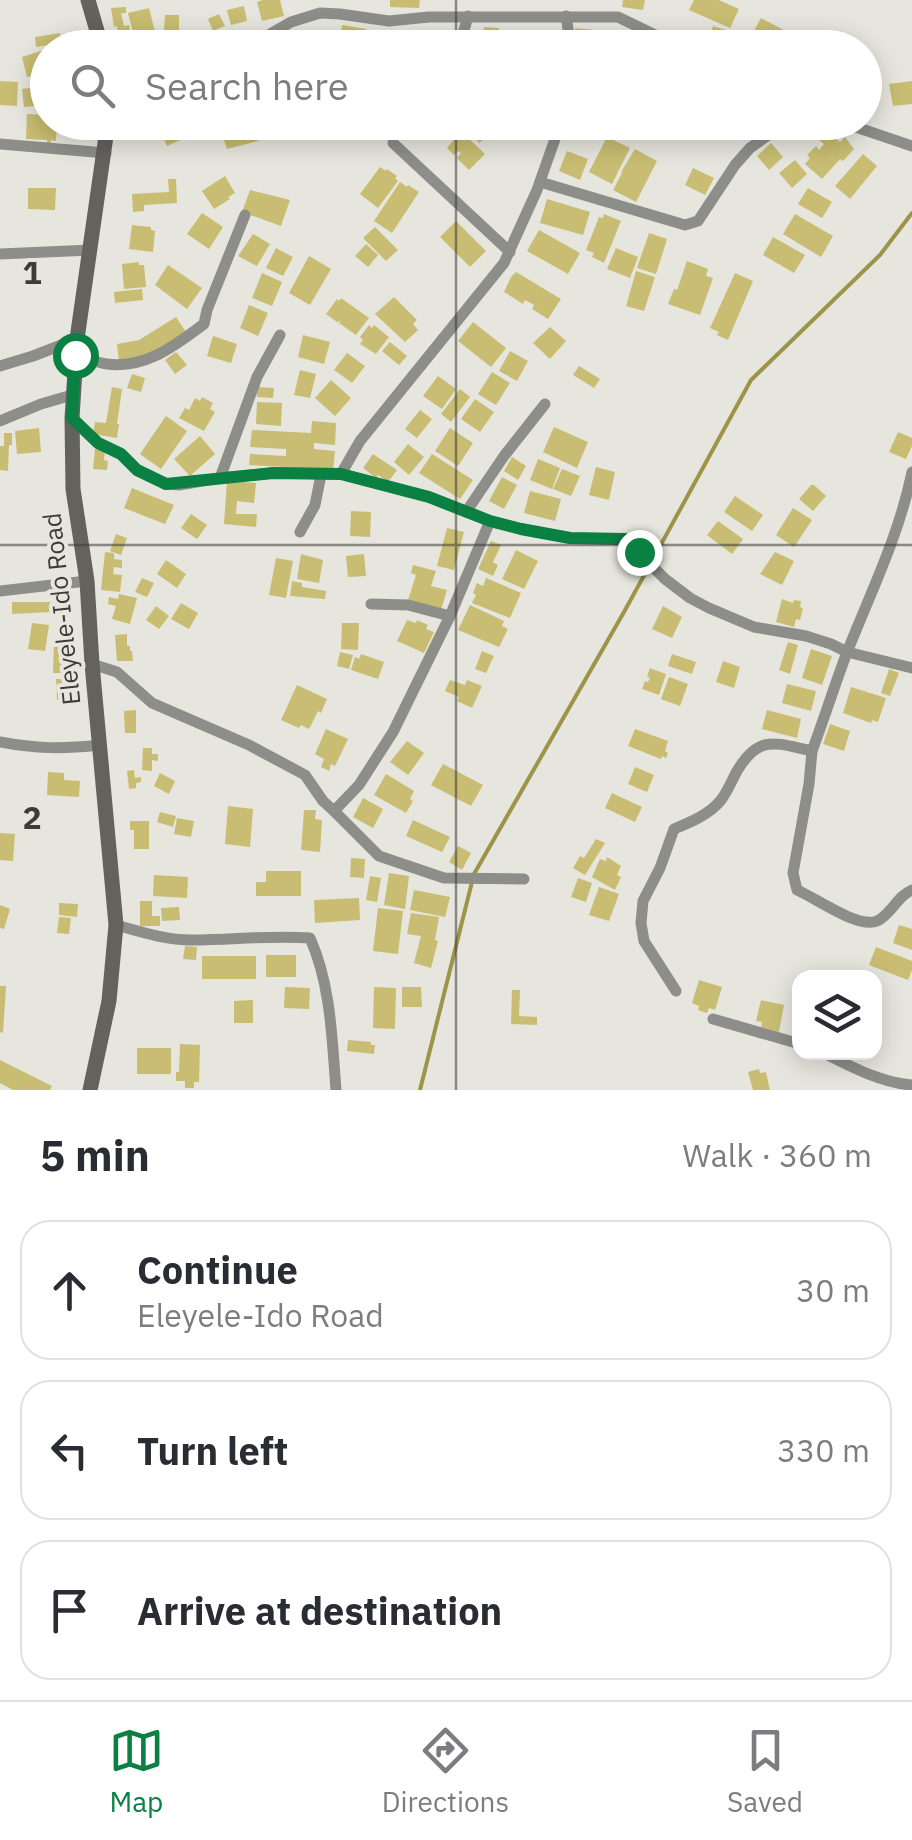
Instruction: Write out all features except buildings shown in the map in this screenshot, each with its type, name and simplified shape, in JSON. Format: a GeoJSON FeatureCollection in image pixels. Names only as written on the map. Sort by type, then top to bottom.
{"type":"FeatureCollection","features":[{"type":"Feature","properties":{"kind":"main road"},"geometry":{"type":"LineString","coordinates":[[92,1],[98,30]]}},
{"type":"Feature","properties":{"kind":"main road","name":"Eleyele-Ido Road"},"geometry":{"type":"LineString","coordinates":[[90,1090],[109,1001],[116,926],[87,580],[72,489],[72,395],[107,140]]}},
{"type":"Feature","properties":{"kind":"street"},"geometry":{"type":"LineString","coordinates":[[429,17],[432,0]]}},
{"type":"Feature","properties":{"kind":"street"},"geometry":{"type":"LineString","coordinates":[[277,30],[320,13],[388,21],[468,16],[618,17],[645,30]]}},
{"type":"Feature","properties":{"kind":"street"},"geometry":{"type":"LineString","coordinates":[[464,30],[468,16]]}},
{"type":"Feature","properties":{"kind":"street"},"geometry":{"type":"LineString","coordinates":[[566,16],[568,30]]}},
{"type":"Feature","properties":{"kind":"street"},"geometry":{"type":"LineString","coordinates":[[882,136],[912,146]]}},
{"type":"Feature","properties":{"kind":"street"},"geometry":{"type":"LineString","coordinates":[[341,474],[360,441],[504,264],[555,140]]}},
{"type":"Feature","properties":{"kind":"street"},"geometry":{"type":"LineString","coordinates":[[540,182],[691,224],[698,221],[734,165],[761,140]]}},
{"type":"Feature","properties":{"kind":"street"},"geometry":{"type":"LineString","coordinates":[[392,143],[510,252]]}},
{"type":"Feature","properties":{"kind":"street"},"geometry":{"type":"LineString","coordinates":[[0,144],[106,153]]}},
{"type":"Feature","properties":{"kind":"street"},"geometry":{"type":"LineString","coordinates":[[0,366],[76,347],[107,364],[140,364],[174,346],[204,324],[244,215]]}},
{"type":"Feature","properties":{"kind":"street"},"geometry":{"type":"LineString","coordinates":[[0,254],[92,250]]}},
{"type":"Feature","properties":{"kind":"street"},"geometry":{"type":"LineString","coordinates":[[220,478],[256,378],[280,335]]}},
{"type":"Feature","properties":{"kind":"street"},"geometry":{"type":"LineString","coordinates":[[0,421],[72,395]]}},
{"type":"Feature","properties":{"kind":"street"},"geometry":{"type":"LineString","coordinates":[[466,512],[545,404]]}},
{"type":"Feature","properties":{"kind":"street"},"geometry":{"type":"LineString","coordinates":[[72,418],[98,443],[166,484],[273,473],[341,474],[429,497],[490,521],[570,538],[625,539],[665,579],[709,608],[754,627],[806,636],[848,652],[912,668]]}},
{"type":"Feature","properties":{"kind":"street"},"geometry":{"type":"LineString","coordinates":[[912,472],[880,578],[812,751],[793,873],[798,890],[851,918],[872,923],[881,920],[902,894],[912,890]]}},
{"type":"Feature","properties":{"kind":"street"},"geometry":{"type":"LineString","coordinates":[[300,532],[314,505],[320,475]]}},
{"type":"Feature","properties":{"kind":"street"},"geometry":{"type":"LineString","coordinates":[[334,812],[359,785],[393,732],[450,616],[490,521]]}},
{"type":"Feature","properties":{"kind":"street"},"geometry":{"type":"LineString","coordinates":[[0,591],[87,580]]}},
{"type":"Feature","properties":{"kind":"street"},"geometry":{"type":"LineString","coordinates":[[371,604],[408,605],[450,616]]}},
{"type":"Feature","properties":{"kind":"street"},"geometry":{"type":"LineString","coordinates":[[92,664],[116,672],[152,704],[249,745],[305,776],[322,801],[379,856],[444,878],[524,879]]}},
{"type":"Feature","properties":{"kind":"street"},"geometry":{"type":"LineString","coordinates":[[0,742],[64,749],[100,745]]}},
{"type":"Feature","properties":{"kind":"street"},"geometry":{"type":"LineString","coordinates":[[676,991],[644,941],[640,923],[643,901],[674,829],[700,818],[720,802],[738,769],[757,746],[778,744],[812,751]]}},
{"type":"Feature","properties":{"kind":"street"},"geometry":{"type":"LineString","coordinates":[[116,926],[158,937],[190,940],[310,938],[328,1004],[336,1090]]}},
{"type":"Feature","properties":{"kind":"street"},"geometry":{"type":"LineString","coordinates":[[714,1020],[792,1042]]}},
{"type":"Feature","properties":{"kind":"street"},"geometry":{"type":"LineString","coordinates":[[840,1060],[875,1076],[912,1085]]}},
{"type":"Feature","properties":{"kind":"waterway"},"geometry":{"type":"LineString","coordinates":[[420,1090],[474,874],[751,380],[880,255],[912,213]]}},
{"type":"Feature","properties":{"kind":"route"},"geometry":{"type":"LineString","coordinates":[[75,355],[72,418],[98,443],[121,454],[154,480],[179,484],[273,473],[341,474],[429,497],[521,529],[570,538],[625,539],[639,552]]}}]}
